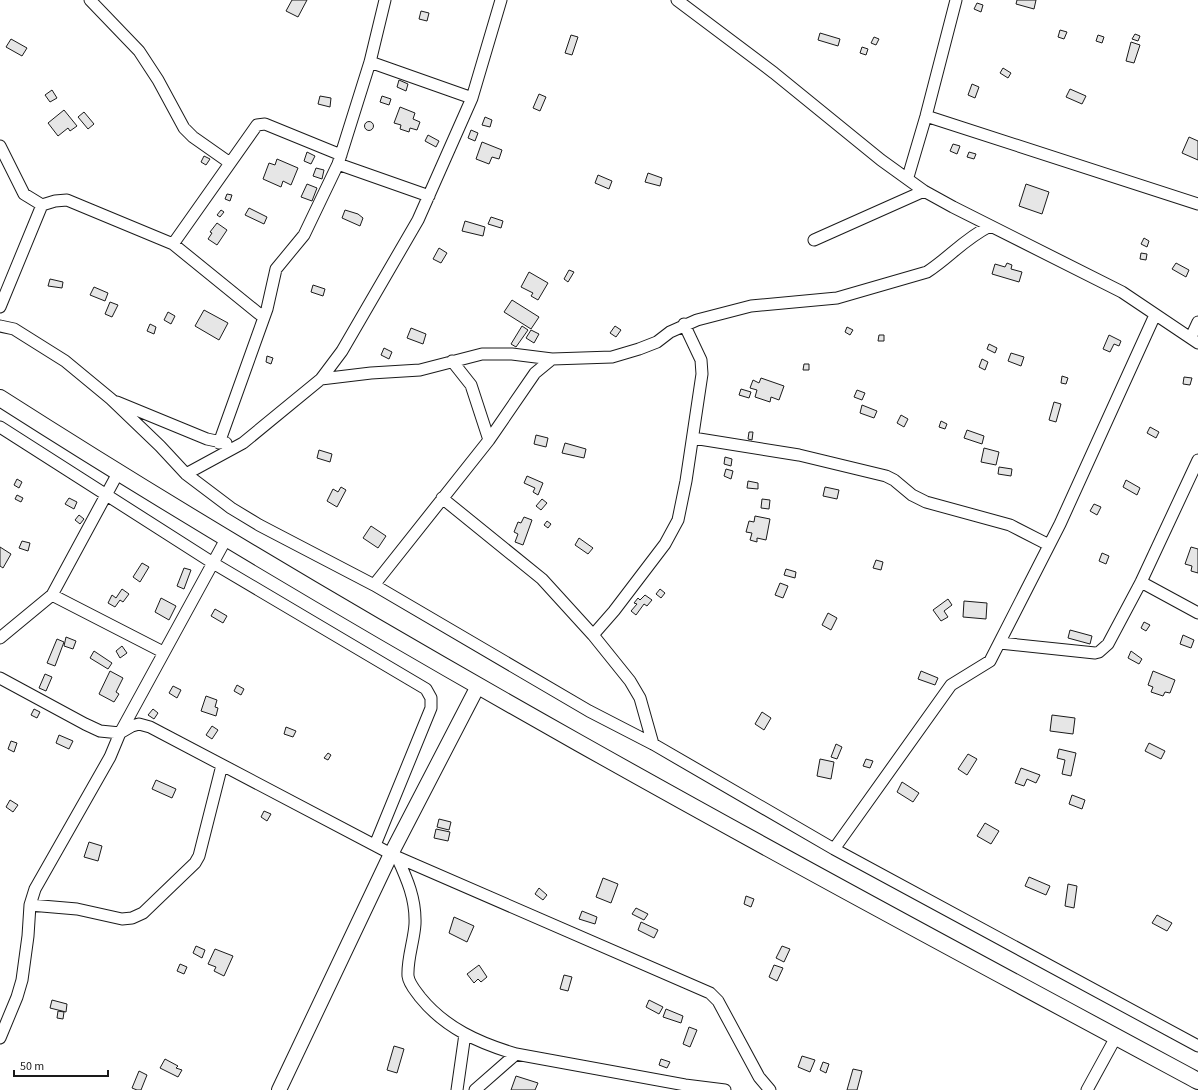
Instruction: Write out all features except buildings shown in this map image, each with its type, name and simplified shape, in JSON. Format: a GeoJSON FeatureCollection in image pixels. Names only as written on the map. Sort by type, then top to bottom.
{"type":"FeatureCollection","features":[{"type":"Feature","properties":{"kind":"main road"},"geometry":{"type":"LineString","coordinates":[[0,398],[226,539],[478,686],[731,828],[1198,1080]]}},
{"type":"Feature","properties":{"kind":"street"},"geometry":{"type":"LineString","coordinates":[[90,0],[139,51],[158,80],[184,128],[193,137],[230,163]]}},
{"type":"Feature","properties":{"kind":"street"},"geometry":{"type":"LineString","coordinates":[[219,443],[267,309],[276,269],[304,235],[339,160],[370,62],[385,0]]}},
{"type":"Feature","properties":{"kind":"street"},"geometry":{"type":"LineString","coordinates":[[186,474],[243,443],[321,379],[342,351],[418,220],[429,196],[472,98],[501,0]]}},
{"type":"Feature","properties":{"kind":"street"},"geometry":{"type":"LineString","coordinates":[[677,0],[774,73],[881,160],[924,191],[1122,292],[1194,340],[1198,322]]}},
{"type":"Feature","properties":{"kind":"street"},"geometry":{"type":"LineString","coordinates":[[908,178],[926,116],[956,0]]}},
{"type":"Feature","properties":{"kind":"street"},"geometry":{"type":"LineString","coordinates":[[370,62],[472,98]]}},
{"type":"Feature","properties":{"kind":"street"},"geometry":{"type":"LineString","coordinates":[[926,116],[1198,204]]}},
{"type":"Feature","properties":{"kind":"street"},"geometry":{"type":"LineString","coordinates":[[173,244],[257,125],[262,124],[339,160],[429,196]]}},
{"type":"Feature","properties":{"kind":"street"},"geometry":{"type":"LineString","coordinates":[[0,146],[24,194],[42,205],[55,201],[67,200],[173,244],[263,317]]}},
{"type":"Feature","properties":{"kind":"street"},"geometry":{"type":"LineString","coordinates":[[814,240],[924,191]]}},
{"type":"Feature","properties":{"kind":"street"},"geometry":{"type":"LineString","coordinates":[[0,307],[42,205]]}},
{"type":"Feature","properties":{"kind":"street"},"geometry":{"type":"LineString","coordinates":[[321,379],[371,373],[420,370],[482,354],[498,353],[552,359],[612,356],[640,349],[657,342],[684,324],[751,306],[837,298],[927,272],[938,265],[966,240],[990,226]]}},
{"type":"Feature","properties":{"kind":"street"},"geometry":{"type":"LineString","coordinates":[[834,849],[951,685],[990,661],[1049,545],[1155,315]]}},
{"type":"Feature","properties":{"kind":"street"},"geometry":{"type":"LineString","coordinates":[[593,635],[614,611],[665,544],[678,520],[693,438],[702,374],[701,360],[684,324]]}},
{"type":"Feature","properties":{"kind":"street"},"geometry":{"type":"LineString","coordinates":[[0,326],[14,330],[49,351],[111,399],[160,446],[186,474],[232,508],[259,525],[374,584],[589,711],[653,744],[834,849],[1198,1046]]}},
{"type":"Feature","properties":{"kind":"street"},"geometry":{"type":"LineString","coordinates":[[374,584],[488,440],[535,373],[552,359]]}},
{"type":"Feature","properties":{"kind":"street"},"geometry":{"type":"LineString","coordinates":[[452,361],[471,385],[488,440]]}},
{"type":"Feature","properties":{"kind":"street"},"geometry":{"type":"LineString","coordinates":[[111,399],[219,443],[243,443]]}},
{"type":"Feature","properties":{"kind":"street"},"geometry":{"type":"LineString","coordinates":[[0,427],[213,563],[426,689],[431,698],[431,708],[375,846]]}},
{"type":"Feature","properties":{"kind":"street"},"geometry":{"type":"LineString","coordinates":[[693,438],[799,455],[886,476],[912,495],[926,502],[1010,525],[1049,545]]}},
{"type":"Feature","properties":{"kind":"street"},"geometry":{"type":"LineString","coordinates":[[1000,643],[1095,653],[1099,652],[1108,644],[1141,582],[1198,460]]}},
{"type":"Feature","properties":{"kind":"street"},"geometry":{"type":"LineString","coordinates":[[0,638],[52,595],[118,473]]}},
{"type":"Feature","properties":{"kind":"street"},"geometry":{"type":"LineString","coordinates":[[442,498],[542,579],[593,635],[634,687],[646,716],[653,744]]}},
{"type":"Feature","properties":{"kind":"street"},"geometry":{"type":"LineString","coordinates":[[0,1038],[18,997],[22,980],[28,936],[30,905],[35,889],[110,757],[120,733],[163,652],[226,539]]}},
{"type":"Feature","properties":{"kind":"street"},"geometry":{"type":"LineString","coordinates":[[1141,582],[1198,613]]}},
{"type":"Feature","properties":{"kind":"street"},"geometry":{"type":"LineString","coordinates":[[52,595],[163,652]]}},
{"type":"Feature","properties":{"kind":"street"},"geometry":{"type":"LineString","coordinates":[[0,678],[100,731],[120,733],[132,726],[144,725],[394,856],[710,993],[718,1001],[759,1077],[770,1090]]}},
{"type":"Feature","properties":{"kind":"street"},"geometry":{"type":"LineString","coordinates":[[279,1090],[478,686]]}},
{"type":"Feature","properties":{"kind":"street"},"geometry":{"type":"LineString","coordinates":[[30,905],[83,910],[122,919],[132,918],[143,913],[195,863],[199,856],[222,765]]}},
{"type":"Feature","properties":{"kind":"street"},"geometry":{"type":"LineString","coordinates":[[394,856],[411,889],[414,904],[415,924],[408,977],[411,985],[432,1012],[447,1024],[489,1045],[516,1054],[686,1085],[725,1090]]}},
{"type":"Feature","properties":{"kind":"street"},"geometry":{"type":"LineString","coordinates":[[457,1090],[465,1034]]}},
{"type":"Feature","properties":{"kind":"street"},"geometry":{"type":"LineString","coordinates":[[1087,1090],[1116,1037]]}},
{"type":"Feature","properties":{"kind":"street"},"geometry":{"type":"LineString","coordinates":[[475,1090],[516,1054]]}}]}
